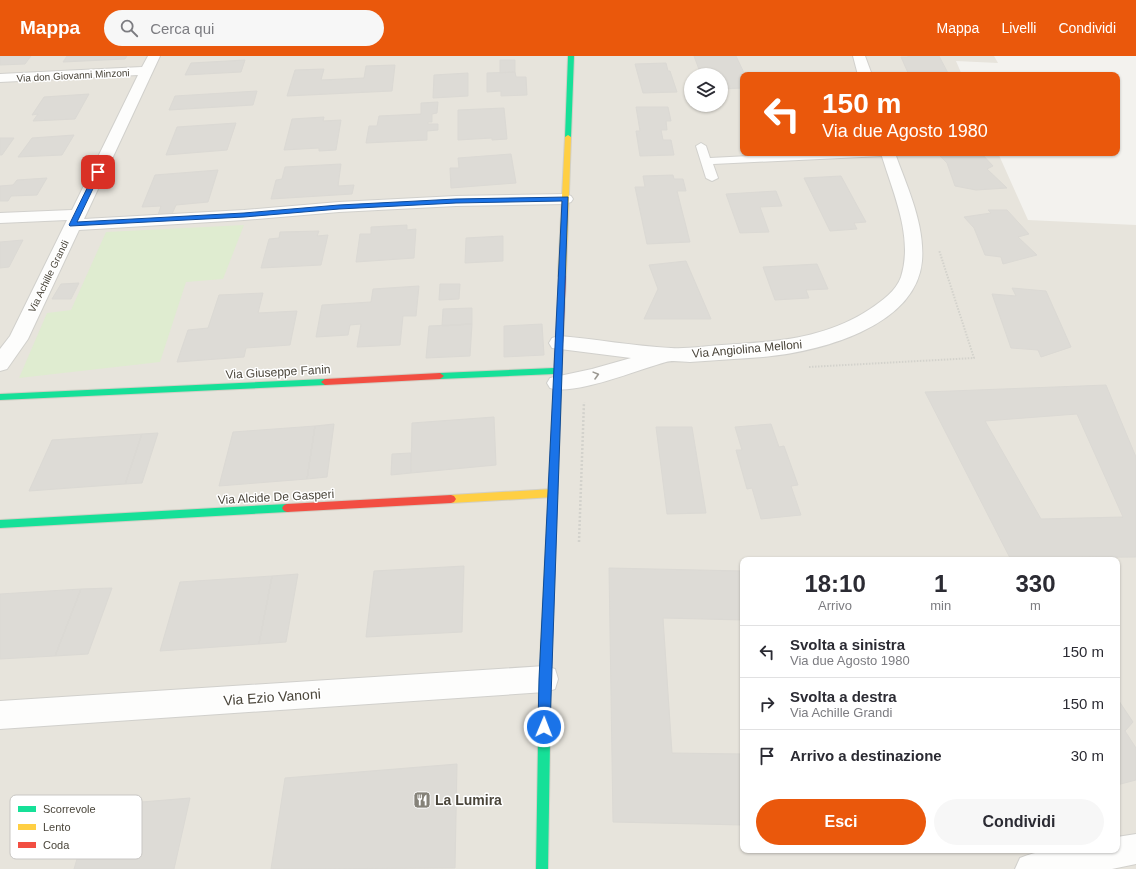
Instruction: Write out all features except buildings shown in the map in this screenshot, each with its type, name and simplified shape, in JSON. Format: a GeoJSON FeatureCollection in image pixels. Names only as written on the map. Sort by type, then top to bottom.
{"type":"FeatureCollection","features":[{"type":"Feature","properties":{"kind":"main road"},"geometry":{"type":"LineString","coordinates":[[542,869],[545,679],[571,56]]}},
{"type":"Feature","properties":{"kind":"main road","name":"Via Giuseppe Fanin"},"geometry":{"type":"LineString","coordinates":[[0,397],[558,377]]}},
{"type":"Feature","properties":{"kind":"main road","name":"Via Alcide De Gasperi"},"geometry":{"type":"LineString","coordinates":[[0,524],[553,493]]}},
{"type":"Feature","properties":{"kind":"street","name":"Via Achille Grandi"},"geometry":{"type":"LineString","coordinates":[[0,364],[18,339],[154,56]]}},
{"type":"Feature","properties":{"kind":"street"},"geometry":{"type":"LineString","coordinates":[[859,56],[864,72]]}},
{"type":"Feature","properties":{"kind":"street","name":"Via don Giovanni Minzoni"},"geometry":{"type":"LineString","coordinates":[[0,78],[147,71]]}},
{"type":"Feature","properties":{"kind":"street","name":"Via Angiolina Melloni"},"geometry":{"type":"LineString","coordinates":[[559,343],[671,355],[764,350],[804,345],[837,335],[860,324],[896,300],[910,277],[914,254],[910,223],[889,156]]}},
{"type":"Feature","properties":{"kind":"street"},"geometry":{"type":"LineString","coordinates":[[0,218],[75,220],[244,215],[339,207],[456,201],[565,199]]}},
{"type":"Feature","properties":{"kind":"street","name":"Via Angiolina Melloni"},"geometry":{"type":"LineString","coordinates":[[558,377],[592,376],[671,355]]}},
{"type":"Feature","properties":{"kind":"street","name":"Via Ezio Vanoni"},"geometry":{"type":"LineString","coordinates":[[0,716],[545,679]]}},
{"type":"Feature","properties":{"kind":"street"},"geometry":{"type":"LineString","coordinates":[[1120,852],[1136,849]]}},
{"type":"Feature","properties":{"kind":"street"},"geometry":{"type":"LineString","coordinates":[[1031,869],[1115,853]]}},
{"type":"Feature","properties":{"kind":"lane"},"geometry":{"type":"LineString","coordinates":[[701,146],[712,178]]}},
{"type":"Feature","properties":{"kind":"lane"},"geometry":{"type":"LineString","coordinates":[[706,161],[817,156]]}},
{"type":"Feature","properties":{"kind":"shaded area"},"geometry":{"type":"Polygon","coordinates":[[[0,56],[994,56],[998,63],[956,61],[961,72],[740,72],[740,156],[999,156],[1028,220],[1136,225],[1136,869],[0,869],[0,56]]]}},
{"type":"Feature","properties":{"kind":"green space"},"geometry":{"type":"Polygon","coordinates":[[[244,225],[223,279],[186,282],[160,362],[19,378],[47,313],[71,310],[106,232],[244,225]]]}},
{"type":"Feature","properties":{"kind":"traffic: fast"},"geometry":{"type":"LineString","coordinates":[[568,137],[571,56]]}},
{"type":"Feature","properties":{"kind":"traffic: fast"},"geometry":{"type":"LineString","coordinates":[[542,869],[545,679],[558,366]]}},
{"type":"Feature","properties":{"kind":"traffic: fast"},"geometry":{"type":"LineString","coordinates":[[440,376],[558,371]]}},
{"type":"Feature","properties":{"kind":"traffic: fast"},"geometry":{"type":"LineString","coordinates":[[0,397],[325,382]]}},
{"type":"Feature","properties":{"kind":"traffic: fast"},"geometry":{"type":"LineString","coordinates":[[0,524],[287,508]]}},
{"type":"Feature","properties":{"kind":"traffic: slow"},"geometry":{"type":"LineString","coordinates":[[562,276],[568,137]]}},
{"type":"Feature","properties":{"kind":"traffic: slow"},"geometry":{"type":"LineString","coordinates":[[451,499],[553,493]]}},
{"type":"Feature","properties":{"kind":"traffic: jam"},"geometry":{"type":"LineString","coordinates":[[558,366],[562,276]]}},
{"type":"Feature","properties":{"kind":"traffic: jam"},"geometry":{"type":"LineString","coordinates":[[325,382],[440,376]]}},
{"type":"Feature","properties":{"kind":"traffic: jam"},"geometry":{"type":"LineString","coordinates":[[287,508],[451,499]]}},
{"type":"Feature","properties":{"kind":"place","name":"La Lumira"},"geometry":{"type":"Point","coordinates":[422,800]}},
{"type":"Feature","properties":{"kind":"route"},"geometry":{"type":"LineString","coordinates":[[98,172],[72,225],[244,215],[339,207],[456,201],[565,199],[544,727]]}}]}
